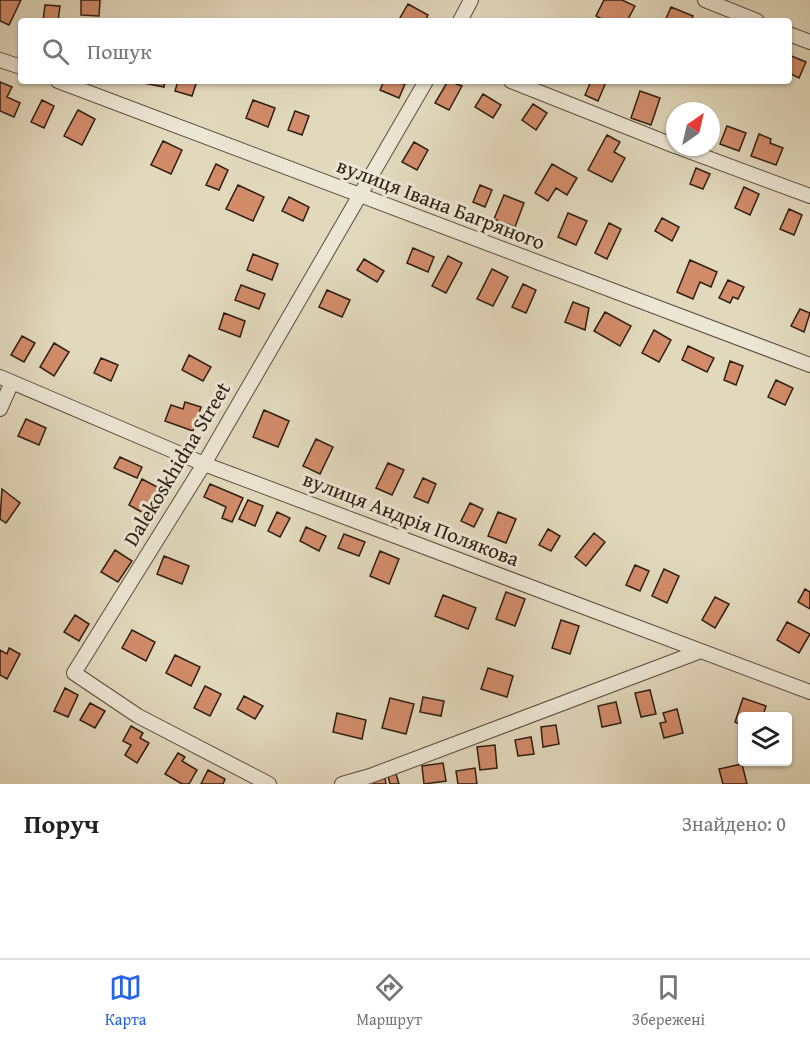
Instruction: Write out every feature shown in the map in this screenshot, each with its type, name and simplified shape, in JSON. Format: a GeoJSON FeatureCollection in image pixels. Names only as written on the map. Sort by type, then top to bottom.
{"type":"FeatureCollection","features":[{"type":"Feature","properties":{"kind":"street"},"geometry":{"type":"LineString","coordinates":[[462,18],[471,0]]}},
{"type":"Feature","properties":{"kind":"street"},"geometry":{"type":"LineString","coordinates":[[705,0],[750,18]]}},
{"type":"Feature","properties":{"kind":"street"},"geometry":{"type":"LineString","coordinates":[[792,35],[810,42]]}},
{"type":"Feature","properties":{"kind":"street"},"geometry":{"type":"LineString","coordinates":[[0,60],[18,66]]}},
{"type":"Feature","properties":{"kind":"street","name":"вулиця Івана Багряного"},"geometry":{"type":"LineString","coordinates":[[66,84],[810,365]]}},
{"type":"Feature","properties":{"kind":"street","name":"Dalekoskhidna Street"},"geometry":{"type":"LineString","coordinates":[[269,784],[138,716],[74,673],[204,464],[424,84]]}},
{"type":"Feature","properties":{"kind":"street"},"geometry":{"type":"LineString","coordinates":[[518,84],[666,142]]}},
{"type":"Feature","properties":{"kind":"street"},"geometry":{"type":"LineString","coordinates":[[703,156],[810,196]]}},
{"type":"Feature","properties":{"kind":"street"},"geometry":{"type":"LineString","coordinates":[[0,409],[6,380]]}},
{"type":"Feature","properties":{"kind":"street","name":"вулиця Андрія Полякова"},"geometry":{"type":"LineString","coordinates":[[6,380],[204,464],[810,692]]}},
{"type":"Feature","properties":{"kind":"street"},"geometry":{"type":"LineString","coordinates":[[342,784],[370,776],[701,651]]}},
{"type":"Feature","properties":{"kind":"building"},"geometry":{"type":"Polygon","coordinates":[[[0,0],[21,0],[9,25],[0,21],[0,0]]]}},
{"type":"Feature","properties":{"kind":"building"},"geometry":{"type":"Polygon","coordinates":[[[81,0],[100,0],[99,16],[81,15],[81,0]]]}},
{"type":"Feature","properties":{"kind":"building"},"geometry":{"type":"Polygon","coordinates":[[[604,0],[622,0],[635,6],[629,18],[596,16],[604,0]]]}},
{"type":"Feature","properties":{"kind":"building"},"geometry":{"type":"Polygon","coordinates":[[[408,4],[428,15],[426,18],[400,18],[408,4]]]}},
{"type":"Feature","properties":{"kind":"building"},"geometry":{"type":"Polygon","coordinates":[[[45,5],[60,6],[58,18],[43,18],[45,5]]]}},
{"type":"Feature","properties":{"kind":"building"},"geometry":{"type":"Polygon","coordinates":[[[671,7],[693,16],[692,18],[666,18],[671,7]]]}},
{"type":"Feature","properties":{"kind":"building"},"geometry":{"type":"Polygon","coordinates":[[[792,56],[806,62],[799,78],[792,74],[792,56]]]}},
{"type":"Feature","properties":{"kind":"building"},"geometry":{"type":"Polygon","coordinates":[[[0,82],[12,87],[7,97],[20,103],[14,117],[0,111],[0,82]]]}},
{"type":"Feature","properties":{"kind":"building"},"geometry":{"type":"Polygon","coordinates":[[[148,84],[164,84],[164,87],[148,84]]]}},
{"type":"Feature","properties":{"kind":"building"},"geometry":{"type":"Polygon","coordinates":[[[177,84],[196,84],[192,96],[175,91],[177,84]]]}},
{"type":"Feature","properties":{"kind":"building"},"geometry":{"type":"Polygon","coordinates":[[[383,84],[405,84],[399,98],[380,90],[383,84]]]}},
{"type":"Feature","properties":{"kind":"building"},"geometry":{"type":"Polygon","coordinates":[[[446,84],[462,86],[449,110],[435,103],[446,84]]]}},
{"type":"Feature","properties":{"kind":"building"},"geometry":{"type":"Polygon","coordinates":[[[590,84],[605,84],[598,101],[585,95],[590,84]]]}},
{"type":"Feature","properties":{"kind":"building"},"geometry":{"type":"Polygon","coordinates":[[[640,91],[660,98],[651,125],[631,118],[640,91]]]}},
{"type":"Feature","properties":{"kind":"building"},"geometry":{"type":"Polygon","coordinates":[[[483,94],[501,105],[493,118],[475,107],[483,94]]]}},
{"type":"Feature","properties":{"kind":"building"},"geometry":{"type":"Polygon","coordinates":[[[42,100],[54,106],[44,128],[31,122],[42,100]]]}},
{"type":"Feature","properties":{"kind":"building"},"geometry":{"type":"Polygon","coordinates":[[[253,100],[275,108],[268,127],[246,118],[253,100]]]}},
{"type":"Feature","properties":{"kind":"building"},"geometry":{"type":"Polygon","coordinates":[[[533,104],[547,113],[536,130],[522,120],[533,104]]]}},
{"type":"Feature","properties":{"kind":"building"},"geometry":{"type":"Polygon","coordinates":[[[78,110],[95,119],[82,145],[64,136],[78,110]]]}},
{"type":"Feature","properties":{"kind":"building"},"geometry":{"type":"Polygon","coordinates":[[[295,111],[309,116],[302,135],[288,130],[295,111]]]}},
{"type":"Feature","properties":{"kind":"building"},"geometry":{"type":"Polygon","coordinates":[[[727,126],[746,133],[739,151],[720,144],[727,126]]]}},
{"type":"Feature","properties":{"kind":"building"},"geometry":{"type":"Polygon","coordinates":[[[759,134],[771,139],[770,143],[783,148],[776,165],[751,156],[759,134]]]}},
{"type":"Feature","properties":{"kind":"building"},"geometry":{"type":"Polygon","coordinates":[[[607,135],[620,142],[614,152],[625,158],[612,182],[588,170],[607,135]]]}},
{"type":"Feature","properties":{"kind":"building"},"geometry":{"type":"Polygon","coordinates":[[[163,141],[182,150],[171,174],[151,165],[163,141]]]}},
{"type":"Feature","properties":{"kind":"building"},"geometry":{"type":"Polygon","coordinates":[[[414,142],[428,150],[417,170],[402,162],[414,142]]]}},
{"type":"Feature","properties":{"kind":"building"},"geometry":{"type":"Polygon","coordinates":[[[216,164],[228,170],[219,190],[206,185],[216,164]]]}},
{"type":"Feature","properties":{"kind":"building"},"geometry":{"type":"Polygon","coordinates":[[[552,164],[577,178],[567,195],[556,188],[548,201],[535,193],[552,164]]]}},
{"type":"Feature","properties":{"kind":"building"},"geometry":{"type":"Polygon","coordinates":[[[696,168],[710,174],[703,189],[690,184],[696,168]]]}},
{"type":"Feature","properties":{"kind":"building"},"geometry":{"type":"Polygon","coordinates":[[[238,185],[264,197],[253,221],[226,209],[238,185]]]}},
{"type":"Feature","properties":{"kind":"building"},"geometry":{"type":"Polygon","coordinates":[[[480,185],[492,190],[485,207],[473,202],[480,185]]]}},
{"type":"Feature","properties":{"kind":"building"},"geometry":{"type":"Polygon","coordinates":[[[744,187],[759,194],[750,215],[735,208],[744,187]]]}},
{"type":"Feature","properties":{"kind":"building"},"geometry":{"type":"Polygon","coordinates":[[[504,195],[524,203],[515,227],[494,219],[504,195]]]}},
{"type":"Feature","properties":{"kind":"building"},"geometry":{"type":"Polygon","coordinates":[[[289,197],[309,207],[303,221],[282,211],[289,197]]]}},
{"type":"Feature","properties":{"kind":"building"},"geometry":{"type":"Polygon","coordinates":[[[789,209],[802,215],[794,235],[780,229],[789,209]]]}},
{"type":"Feature","properties":{"kind":"building"},"geometry":{"type":"Polygon","coordinates":[[[568,213],[587,221],[576,245],[558,237],[568,213]]]}},
{"type":"Feature","properties":{"kind":"building"},"geometry":{"type":"Polygon","coordinates":[[[662,218],[679,227],[672,241],[655,231],[662,218]]]}},
{"type":"Feature","properties":{"kind":"building"},"geometry":{"type":"Polygon","coordinates":[[[609,223],[621,229],[607,259],[595,253],[609,223]]]}},
{"type":"Feature","properties":{"kind":"building"},"geometry":{"type":"Polygon","coordinates":[[[413,248],[434,257],[428,272],[407,263],[413,248]]]}},
{"type":"Feature","properties":{"kind":"building"},"geometry":{"type":"Polygon","coordinates":[[[253,254],[278,264],[272,280],[247,270],[253,254]]]}},
{"type":"Feature","properties":{"kind":"building"},"geometry":{"type":"Polygon","coordinates":[[[448,256],[462,263],[446,293],[432,286],[448,256]]]}},
{"type":"Feature","properties":{"kind":"building"},"geometry":{"type":"Polygon","coordinates":[[[364,259],[384,271],[377,282],[357,270],[364,259]]]}},
{"type":"Feature","properties":{"kind":"building"},"geometry":{"type":"Polygon","coordinates":[[[690,260],[717,272],[711,287],[700,282],[693,299],[677,292],[690,260]]]}},
{"type":"Feature","properties":{"kind":"building"},"geometry":{"type":"Polygon","coordinates":[[[492,269],[508,277],[493,306],[477,299],[492,269]]]}},
{"type":"Feature","properties":{"kind":"building"},"geometry":{"type":"Polygon","coordinates":[[[728,280],[744,287],[738,299],[733,297],[730,303],[719,298],[728,280]]]}},
{"type":"Feature","properties":{"kind":"building"},"geometry":{"type":"Polygon","coordinates":[[[523,284],[536,290],[526,313],[512,307],[523,284]]]}},
{"type":"Feature","properties":{"kind":"building"},"geometry":{"type":"Polygon","coordinates":[[[241,285],[265,294],[259,309],[235,300],[241,285]]]}},
{"type":"Feature","properties":{"kind":"building"},"geometry":{"type":"Polygon","coordinates":[[[327,290],[350,300],[342,317],[319,307],[327,290]]]}},
{"type":"Feature","properties":{"kind":"building"},"geometry":{"type":"Polygon","coordinates":[[[573,302],[589,308],[585,330],[565,322],[573,302]]]}},
{"type":"Feature","properties":{"kind":"building"},"geometry":{"type":"Polygon","coordinates":[[[800,309],[810,313],[804,332],[791,326],[800,309]]]}},
{"type":"Feature","properties":{"kind":"building"},"geometry":{"type":"Polygon","coordinates":[[[605,312],[631,326],[620,346],[594,331],[605,312]]]}},
{"type":"Feature","properties":{"kind":"building"},"geometry":{"type":"Polygon","coordinates":[[[224,313],[245,321],[240,337],[219,329],[224,313]]]}},
{"type":"Feature","properties":{"kind":"building"},"geometry":{"type":"Polygon","coordinates":[[[654,330],[671,340],[659,362],[642,353],[654,330]]]}},
{"type":"Feature","properties":{"kind":"building"},"geometry":{"type":"Polygon","coordinates":[[[22,336],[35,343],[24,362],[11,355],[22,336]]]}},
{"type":"Feature","properties":{"kind":"building"},"geometry":{"type":"Polygon","coordinates":[[[54,343],[69,352],[54,376],[40,367],[54,343]]]}},
{"type":"Feature","properties":{"kind":"building"},"geometry":{"type":"Polygon","coordinates":[[[688,346],[714,358],[707,372],[682,360],[688,346]]]}},
{"type":"Feature","properties":{"kind":"building"},"geometry":{"type":"Polygon","coordinates":[[[189,355],[211,367],[203,381],[182,370],[189,355]]]}},
{"type":"Feature","properties":{"kind":"building"},"geometry":{"type":"Polygon","coordinates":[[[101,358],[118,365],[111,381],[94,373],[101,358]]]}},
{"type":"Feature","properties":{"kind":"building"},"geometry":{"type":"Polygon","coordinates":[[[730,361],[743,366],[736,385],[724,380],[730,361]]]}},
{"type":"Feature","properties":{"kind":"building"},"geometry":{"type":"Polygon","coordinates":[[[776,380],[793,388],[785,405],[768,397],[776,380]]]}},
{"type":"Feature","properties":{"kind":"building"},"geometry":{"type":"Polygon","coordinates":[[[185,402],[201,407],[193,431],[165,421],[171,405],[183,409],[185,402]]]}},
{"type":"Feature","properties":{"kind":"building"},"geometry":{"type":"Polygon","coordinates":[[[264,410],[289,421],[278,447],[253,437],[264,410]]]}},
{"type":"Feature","properties":{"kind":"building"},"geometry":{"type":"Polygon","coordinates":[[[26,419],[46,428],[39,445],[18,436],[26,419]]]}},
{"type":"Feature","properties":{"kind":"building"},"geometry":{"type":"Polygon","coordinates":[[[316,439],[333,447],[320,474],[303,466],[316,439]]]}},
{"type":"Feature","properties":{"kind":"building"},"geometry":{"type":"Polygon","coordinates":[[[120,457],[142,467],[137,478],[114,468],[120,457]]]}},
{"type":"Feature","properties":{"kind":"building"},"geometry":{"type":"Polygon","coordinates":[[[388,463],[404,470],[392,495],[376,488],[388,463]]]}},
{"type":"Feature","properties":{"kind":"building"},"geometry":{"type":"Polygon","coordinates":[[[423,478],[436,484],[428,503],[414,497],[423,478]]]}},
{"type":"Feature","properties":{"kind":"building"},"geometry":{"type":"Polygon","coordinates":[[[142,479],[159,488],[145,514],[129,505],[142,479]]]}},
{"type":"Feature","properties":{"kind":"building"},"geometry":{"type":"Polygon","coordinates":[[[210,484],[243,498],[232,522],[222,518],[226,507],[204,497],[210,484]]]}},
{"type":"Feature","properties":{"kind":"building"},"geometry":{"type":"Polygon","coordinates":[[[2,489],[20,503],[6,523],[0,519],[2,489]]]}},
{"type":"Feature","properties":{"kind":"building"},"geometry":{"type":"Polygon","coordinates":[[[248,500],[263,506],[255,526],[239,519],[248,500]]]}},
{"type":"Feature","properties":{"kind":"building"},"geometry":{"type":"Polygon","coordinates":[[[470,503],[483,509],[474,527],[461,521],[470,503]]]}},
{"type":"Feature","properties":{"kind":"building"},"geometry":{"type":"Polygon","coordinates":[[[277,512],[290,518],[280,537],[268,531],[277,512]]]}},
{"type":"Feature","properties":{"kind":"building"},"geometry":{"type":"Polygon","coordinates":[[[498,512],[516,519],[506,543],[488,536],[498,512]]]}},
{"type":"Feature","properties":{"kind":"building"},"geometry":{"type":"Polygon","coordinates":[[[306,527],[326,536],[319,551],[300,541],[306,527]]]}},
{"type":"Feature","properties":{"kind":"building"},"geometry":{"type":"Polygon","coordinates":[[[548,529],[560,536],[551,551],[539,545],[548,529]]]}},
{"type":"Feature","properties":{"kind":"building"},"geometry":{"type":"Polygon","coordinates":[[[594,533],[605,542],[586,566],[575,557],[594,533]]]}},
{"type":"Feature","properties":{"kind":"building"},"geometry":{"type":"Polygon","coordinates":[[[344,534],[365,542],[359,556],[338,548],[344,534]]]}},
{"type":"Feature","properties":{"kind":"building"},"geometry":{"type":"Polygon","coordinates":[[[115,550],[132,561],[118,582],[101,572],[115,550]]]}},
{"type":"Feature","properties":{"kind":"building"},"geometry":{"type":"Polygon","coordinates":[[[380,551],[399,559],[389,584],[370,576],[380,551]]]}},
{"type":"Feature","properties":{"kind":"building"},"geometry":{"type":"Polygon","coordinates":[[[164,556],[189,566],[182,584],[157,574],[164,556]]]}},
{"type":"Feature","properties":{"kind":"building"},"geometry":{"type":"Polygon","coordinates":[[[635,565],[649,571],[640,591],[626,585],[635,565]]]}},
{"type":"Feature","properties":{"kind":"building"},"geometry":{"type":"Polygon","coordinates":[[[664,569],[679,576],[667,603],[652,596],[664,569]]]}},
{"type":"Feature","properties":{"kind":"building"},"geometry":{"type":"Polygon","coordinates":[[[805,589],[810,592],[810,609],[798,602],[805,589]]]}},
{"type":"Feature","properties":{"kind":"building"},"geometry":{"type":"Polygon","coordinates":[[[506,592],[525,599],[515,626],[496,619],[506,592]]]}},
{"type":"Feature","properties":{"kind":"building"},"geometry":{"type":"Polygon","coordinates":[[[443,595],[476,608],[468,629],[435,616],[443,595]]]}},
{"type":"Feature","properties":{"kind":"building"},"geometry":{"type":"Polygon","coordinates":[[[715,597],[729,604],[715,628],[702,620],[715,597]]]}},
{"type":"Feature","properties":{"kind":"building"},"geometry":{"type":"Polygon","coordinates":[[[75,615],[89,624],[79,641],[64,632],[75,615]]]}},
{"type":"Feature","properties":{"kind":"building"},"geometry":{"type":"Polygon","coordinates":[[[561,620],[579,626],[570,654],[552,648],[561,620]]]}},
{"type":"Feature","properties":{"kind":"building"},"geometry":{"type":"Polygon","coordinates":[[[787,622],[810,634],[799,653],[777,640],[787,622]]]}},
{"type":"Feature","properties":{"kind":"building"},"geometry":{"type":"Polygon","coordinates":[[[132,630],[155,642],[146,661],[122,648],[132,630]]]}},
{"type":"Feature","properties":{"kind":"building"},"geometry":{"type":"Polygon","coordinates":[[[9,648],[20,654],[7,679],[0,675],[0,650],[7,654],[9,648]]]}},
{"type":"Feature","properties":{"kind":"building"},"geometry":{"type":"Polygon","coordinates":[[[175,655],[200,667],[191,686],[166,673],[175,655]]]}},
{"type":"Feature","properties":{"kind":"building"},"geometry":{"type":"Polygon","coordinates":[[[488,668],[513,676],[507,697],[481,689],[488,668]]]}},
{"type":"Feature","properties":{"kind":"building"},"geometry":{"type":"Polygon","coordinates":[[[205,686],[221,694],[210,716],[194,708],[205,686]]]}},
{"type":"Feature","properties":{"kind":"building"},"geometry":{"type":"Polygon","coordinates":[[[65,688],[78,695],[68,717],[54,711],[65,688]]]}},
{"type":"Feature","properties":{"kind":"building"},"geometry":{"type":"Polygon","coordinates":[[[650,690],[656,714],[641,717],[635,693],[650,690]]]}},
{"type":"Feature","properties":{"kind":"building"},"geometry":{"type":"Polygon","coordinates":[[[244,696],[263,706],[255,719],[237,709],[244,696]]]}},
{"type":"Feature","properties":{"kind":"building"},"geometry":{"type":"Polygon","coordinates":[[[423,697],[444,701],[441,716],[420,712],[423,697]]]}},
{"type":"Feature","properties":{"kind":"building"},"geometry":{"type":"Polygon","coordinates":[[[390,698],[414,704],[406,734],[382,728],[390,698]]]}},
{"type":"Feature","properties":{"kind":"building"},"geometry":{"type":"Polygon","coordinates":[[[743,698],[766,706],[764,712],[738,712],[743,698]]]}},
{"type":"Feature","properties":{"kind":"building"},"geometry":{"type":"Polygon","coordinates":[[[616,702],[621,723],[602,727],[598,706],[616,702]]]}},
{"type":"Feature","properties":{"kind":"building"},"geometry":{"type":"Polygon","coordinates":[[[90,703],[105,711],[95,728],[80,720],[90,703]]]}},
{"type":"Feature","properties":{"kind":"building"},"geometry":{"type":"Polygon","coordinates":[[[677,709],[683,733],[664,738],[660,723],[666,722],[663,713],[677,709]]]}},
{"type":"Feature","properties":{"kind":"building"},"geometry":{"type":"Polygon","coordinates":[[[337,713],[366,720],[362,739],[333,732],[337,713]]]}},
{"type":"Feature","properties":{"kind":"building"},"geometry":{"type":"Polygon","coordinates":[[[556,725],[559,744],[543,747],[541,727],[556,725]]]}},
{"type":"Feature","properties":{"kind":"building"},"geometry":{"type":"Polygon","coordinates":[[[131,726],[143,733],[140,738],[149,743],[137,763],[125,755],[131,745],[123,741],[131,726]]]}},
{"type":"Feature","properties":{"kind":"building"},"geometry":{"type":"Polygon","coordinates":[[[531,737],[534,754],[518,756],[515,740],[531,737]]]}},
{"type":"Feature","properties":{"kind":"building"},"geometry":{"type":"Polygon","coordinates":[[[495,745],[497,768],[480,770],[477,747],[495,745]]]}},
{"type":"Feature","properties":{"kind":"building"},"geometry":{"type":"Polygon","coordinates":[[[178,753],[185,757],[182,761],[197,770],[189,784],[182,784],[165,774],[178,753]]]}},
{"type":"Feature","properties":{"kind":"building"},"geometry":{"type":"Polygon","coordinates":[[[443,763],[446,781],[424,784],[422,766],[443,763]]]}},
{"type":"Feature","properties":{"kind":"building"},"geometry":{"type":"Polygon","coordinates":[[[742,766],[747,784],[723,784],[719,769],[742,766]]]}},
{"type":"Feature","properties":{"kind":"building"},"geometry":{"type":"Polygon","coordinates":[[[475,768],[477,784],[458,784],[456,771],[475,768]]]}},
{"type":"Feature","properties":{"kind":"building"},"geometry":{"type":"Polygon","coordinates":[[[208,770],[225,779],[223,784],[201,784],[208,770]]]}},
{"type":"Feature","properties":{"kind":"building"},"geometry":{"type":"Polygon","coordinates":[[[396,774],[399,784],[390,784],[388,776],[396,774]]]}},
{"type":"Feature","properties":{"kind":"building"},"geometry":{"type":"Polygon","coordinates":[[[385,778],[386,784],[374,784],[373,781],[385,778]]]}}]}
